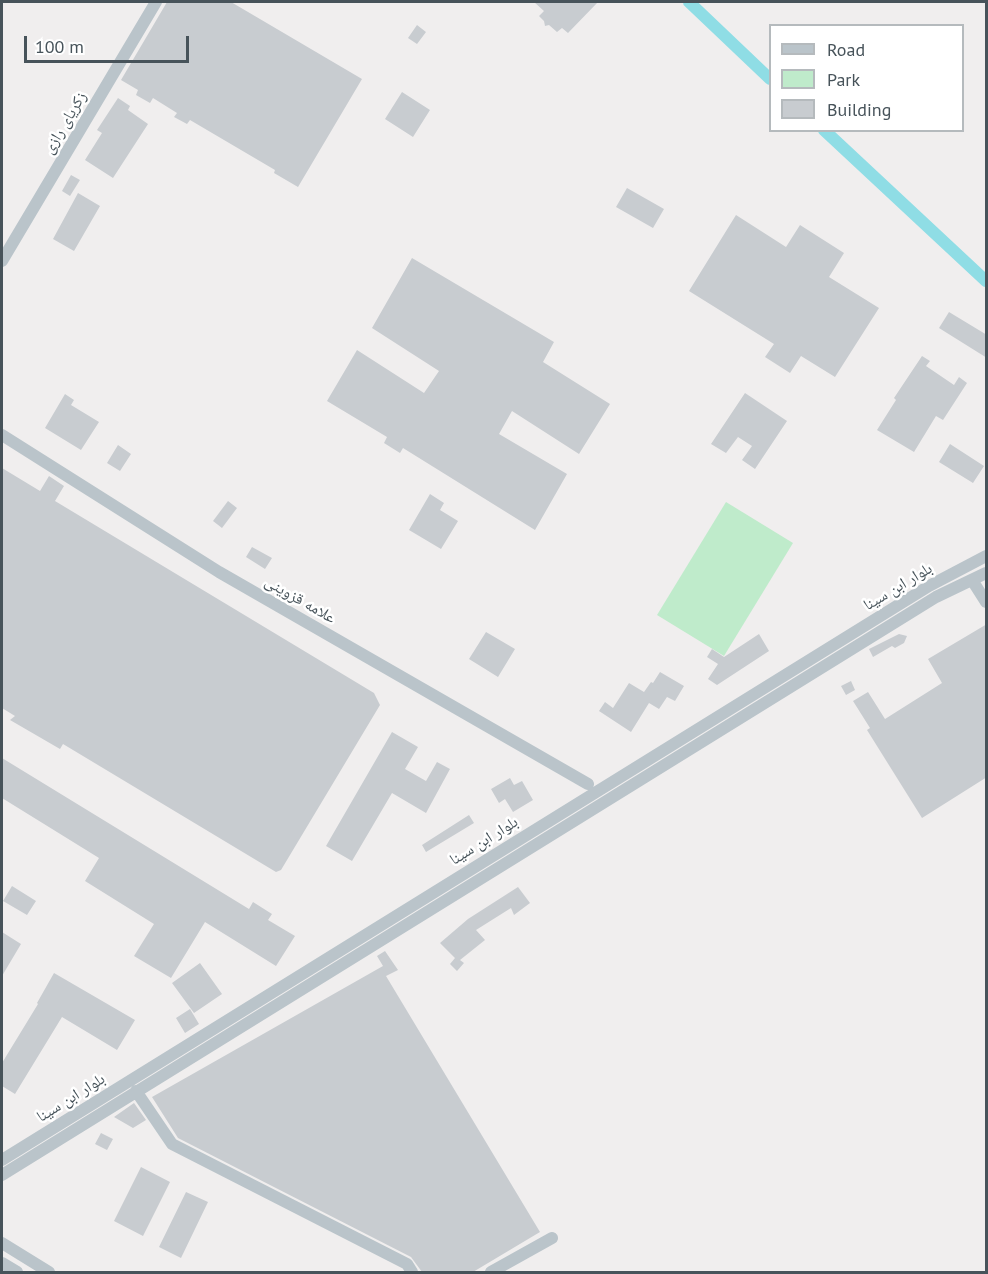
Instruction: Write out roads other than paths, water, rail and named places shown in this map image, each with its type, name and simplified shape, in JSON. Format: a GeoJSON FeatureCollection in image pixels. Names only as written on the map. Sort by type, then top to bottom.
{"type":"FeatureCollection","features":[{"type":"Feature","properties":{"kind":"street","name":"زکریای رازی"},"geometry":{"type":"LineString","coordinates":[[2,261],[156,2]]}},
{"type":"Feature","properties":{"kind":"street","name":"علامه قزوینی"},"geometry":{"type":"LineString","coordinates":[[2,435],[219,572],[588,784]]}},
{"type":"Feature","properties":{"kind":"street","name":"بلوار ابن سینا"},"geometry":{"type":"LineString","coordinates":[[2,1160],[919,592],[987,556]]}},
{"type":"Feature","properties":{"kind":"street","name":"بلوار ابن سینا"},"geometry":{"type":"LineString","coordinates":[[2,1175],[936,597],[987,573]]}},
{"type":"Feature","properties":{"kind":"street"},"geometry":{"type":"LineString","coordinates":[[972,580],[987,602]]}},
{"type":"Feature","properties":{"kind":"street"},"geometry":{"type":"LineString","coordinates":[[136,1091],[172,1144],[407,1264],[412,1272]]}},
{"type":"Feature","properties":{"kind":"street"},"geometry":{"type":"LineString","coordinates":[[491,1272],[552,1238]]}},
{"type":"Feature","properties":{"kind":"street"},"geometry":{"type":"LineString","coordinates":[[2,1243],[49,1272]]}},
{"type":"Feature","properties":{"kind":"street"},"geometry":{"type":"LineString","coordinates":[[2,1263],[17,1272]]}},
{"type":"Feature","properties":{"kind":"waterway"},"geometry":{"type":"LineString","coordinates":[[689,2],[769,78]]}},
{"type":"Feature","properties":{"kind":"waterway"},"geometry":{"type":"LineString","coordinates":[[826,132],[986,281]]}}]}
